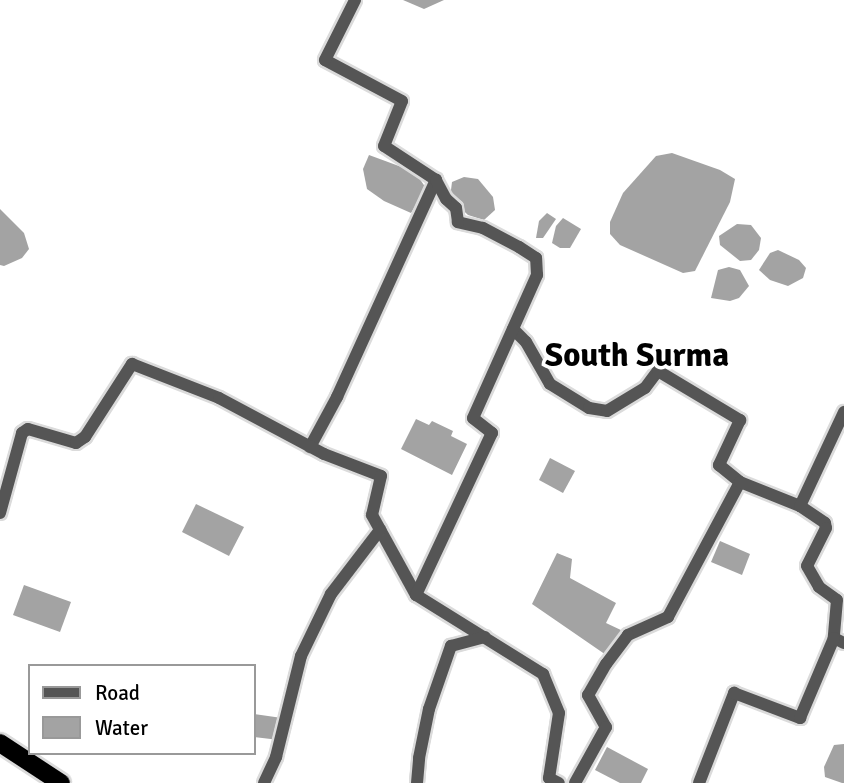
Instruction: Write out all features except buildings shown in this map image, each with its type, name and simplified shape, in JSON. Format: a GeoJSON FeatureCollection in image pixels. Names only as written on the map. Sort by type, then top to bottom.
{"type":"FeatureCollection","features":[{"type":"Feature","properties":{"kind":"highway"},"geometry":{"type":"LineString","coordinates":[[0,743],[61,783]]}},
{"type":"Feature","properties":{"kind":"street"},"geometry":{"type":"LineString","coordinates":[[355,0],[326,60],[402,101],[384,146],[436,180],[446,199],[456,208],[458,222],[483,228],[536,258],[537,275],[473,418],[492,433],[415,595]]}},
{"type":"Feature","properties":{"kind":"street"},"geometry":{"type":"LineString","coordinates":[[310,447],[337,397],[436,180]]}},
{"type":"Feature","properties":{"kind":"street"},"geometry":{"type":"LineString","coordinates":[[513,329],[526,342],[550,384],[589,408],[607,411],[645,388],[658,371],[740,420],[719,465],[740,482],[800,506],[827,526],[807,566],[819,587],[841,601],[839,641],[800,718],[734,693],[699,783]]}},
{"type":"Feature","properties":{"kind":"street"},"geometry":{"type":"LineString","coordinates":[[0,513],[22,433],[29,429],[76,443],[85,437],[132,363],[219,398],[310,447],[381,476],[372,515],[415,595],[543,674],[559,713],[549,778],[559,783]]}},
{"type":"Feature","properties":{"kind":"street"},"geometry":{"type":"LineString","coordinates":[[800,506],[844,412]]}},
{"type":"Feature","properties":{"kind":"street"},"geometry":{"type":"LineString","coordinates":[[575,783],[606,727],[588,695],[606,664],[628,635],[668,617],[740,482]]}},
{"type":"Feature","properties":{"kind":"street"},"geometry":{"type":"LineString","coordinates":[[264,783],[276,758],[301,656],[331,594],[380,530]]}},
{"type":"Feature","properties":{"kind":"street"},"geometry":{"type":"LineString","coordinates":[[417,783],[429,709],[450,646],[485,637]]}},
{"type":"Feature","properties":{"kind":"water"},"geometry":{"type":"Polygon","coordinates":[[[403,0],[444,0],[424,9],[403,0]]]}},
{"type":"Feature","properties":{"kind":"water"},"geometry":{"type":"Polygon","coordinates":[[[672,153],[720,170],[735,179],[730,202],[695,271],[683,273],[620,245],[610,234],[610,222],[623,193],[656,156],[672,153]]]}},
{"type":"Feature","properties":{"kind":"water"},"geometry":{"type":"Polygon","coordinates":[[[369,155],[407,169],[419,178],[426,188],[411,213],[384,201],[367,189],[363,169],[369,155]]]}},
{"type":"Feature","properties":{"kind":"water"},"geometry":{"type":"Polygon","coordinates":[[[464,177],[478,179],[493,197],[495,210],[484,220],[468,215],[450,198],[452,182],[464,177]]]}},
{"type":"Feature","properties":{"kind":"water"},"geometry":{"type":"Polygon","coordinates":[[[0,209],[24,233],[29,249],[22,258],[4,266],[0,265],[0,209]]]}},
{"type":"Feature","properties":{"kind":"water"},"geometry":{"type":"Polygon","coordinates":[[[547,213],[556,219],[543,238],[536,238],[539,221],[547,213]]]}},
{"type":"Feature","properties":{"kind":"water"},"geometry":{"type":"Polygon","coordinates":[[[563,218],[581,229],[570,248],[560,248],[552,243],[556,226],[563,218]]]}},
{"type":"Feature","properties":{"kind":"water"},"geometry":{"type":"Polygon","coordinates":[[[737,224],[751,225],[761,238],[759,250],[751,260],[740,261],[720,245],[719,236],[737,224]]]}},
{"type":"Feature","properties":{"kind":"water"},"geometry":{"type":"Polygon","coordinates":[[[778,250],[799,260],[806,268],[803,278],[788,286],[770,280],[759,270],[770,253],[778,250]]]}},
{"type":"Feature","properties":{"kind":"water"},"geometry":{"type":"Polygon","coordinates":[[[729,267],[740,270],[749,286],[739,298],[730,301],[711,298],[718,270],[729,267]]]}},
{"type":"Feature","properties":{"kind":"water"},"geometry":{"type":"Polygon","coordinates":[[[416,419],[429,425],[432,421],[453,431],[451,436],[467,444],[452,475],[401,449],[416,419]]]}},
{"type":"Feature","properties":{"kind":"water"},"geometry":{"type":"Polygon","coordinates":[[[550,458],[575,471],[563,493],[539,480],[550,458]]]}},
{"type":"Feature","properties":{"kind":"water"},"geometry":{"type":"Polygon","coordinates":[[[196,504],[244,527],[229,556],[182,532],[196,504]]]}},
{"type":"Feature","properties":{"kind":"water"},"geometry":{"type":"Polygon","coordinates":[[[720,541],[750,554],[742,575],[711,562],[720,541]]]}},
{"type":"Feature","properties":{"kind":"water"},"geometry":{"type":"Polygon","coordinates":[[[557,553],[572,559],[570,578],[616,603],[606,623],[623,631],[609,657],[532,604],[557,553]]]}},
{"type":"Feature","properties":{"kind":"water"},"geometry":{"type":"Polygon","coordinates":[[[24,585],[71,602],[60,632],[13,615],[24,585]]]}},
{"type":"Feature","properties":{"kind":"water"},"geometry":{"type":"Polygon","coordinates":[[[256,714],[282,718],[279,740],[256,737],[256,714]]]}},
{"type":"Feature","properties":{"kind":"water"},"geometry":{"type":"Polygon","coordinates":[[[844,744],[842,783],[825,777],[824,767],[834,745],[844,744]]]}},
{"type":"Feature","properties":{"kind":"water"},"geometry":{"type":"Polygon","coordinates":[[[607,747],[648,769],[641,783],[620,783],[595,770],[607,747]]]}},
{"type":"Feature","properties":{"kind":"district","name":"South Surma"},"geometry":{"type":"Point","coordinates":[637,356]}}]}
